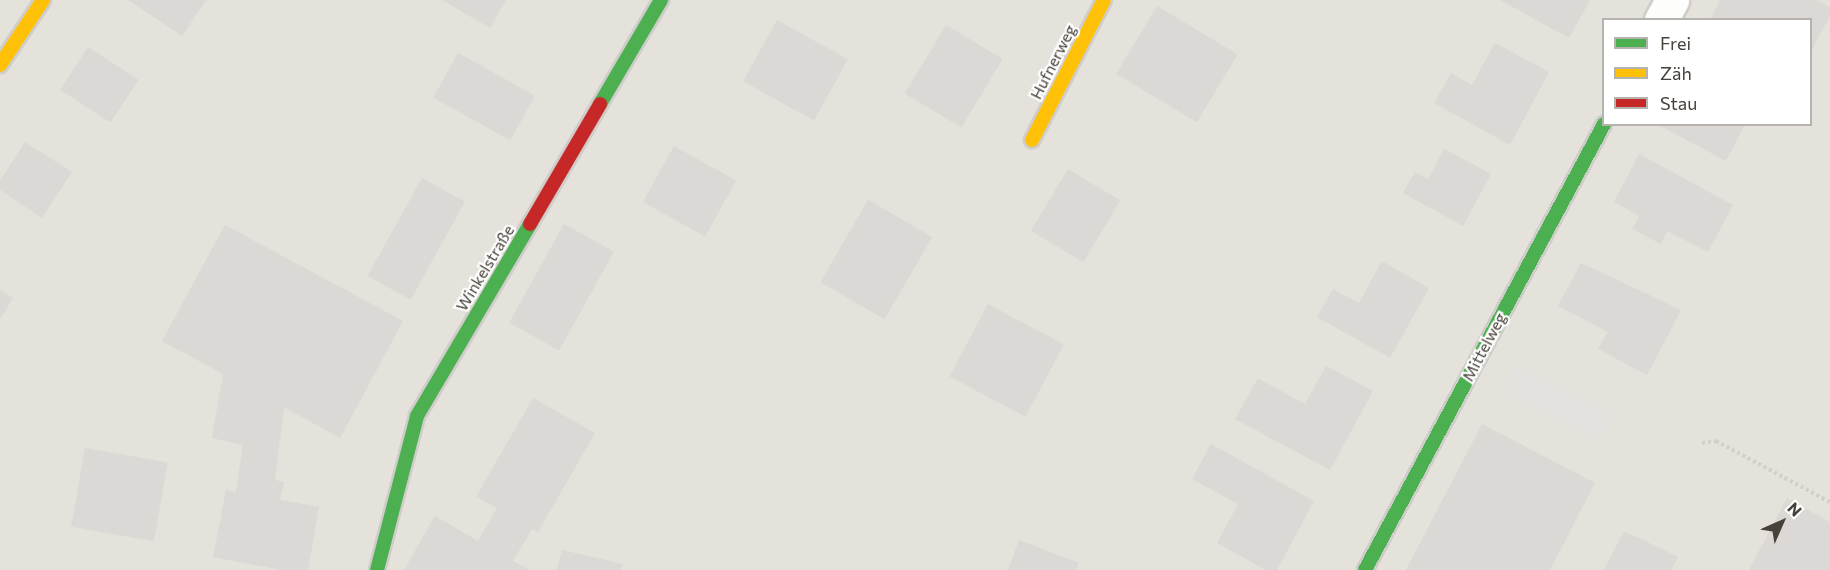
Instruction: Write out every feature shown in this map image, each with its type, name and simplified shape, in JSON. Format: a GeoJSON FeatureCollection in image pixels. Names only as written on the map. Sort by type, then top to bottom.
{"type":"FeatureCollection","features":[{"type":"Feature","properties":{"kind":"street"},"geometry":{"type":"LineString","coordinates":[[0,65],[43,0]]}},
{"type":"Feature","properties":{"kind":"street","name":"Winkelstraße"},"geometry":{"type":"LineString","coordinates":[[377,570],[417,416],[661,0]]}},
{"type":"Feature","properties":{"kind":"street","name":"Hufnerweg"},"geometry":{"type":"LineString","coordinates":[[1032,140],[1104,0]]}},
{"type":"Feature","properties":{"kind":"street"},"geometry":{"type":"LineString","coordinates":[[1662,18],[1672,0]]}},
{"type":"Feature","properties":{"kind":"street","name":"Mittelweg"},"geometry":{"type":"LineString","coordinates":[[1365,570],[1603,126]]}},
{"type":"Feature","properties":{"kind":"path"},"geometry":{"type":"LineString","coordinates":[[1702,443],[1716,441],[1830,502]]}},
{"type":"Feature","properties":{"kind":"shaded area"},"geometry":{"type":"Polygon","coordinates":[[[0,0],[1830,0],[1830,570],[0,570],[0,0]]]}},
{"type":"Feature","properties":{"kind":"shaded area"},"geometry":{"type":"Polygon","coordinates":[[[1516,364],[1615,414],[1599,446],[1500,395],[1516,364]]]}},
{"type":"Feature","properties":{"kind":"building"},"geometry":{"type":"Polygon","coordinates":[[[128,0],[206,0],[182,36],[128,0]]]}},
{"type":"Feature","properties":{"kind":"building"},"geometry":{"type":"Polygon","coordinates":[[[442,0],[506,0],[490,28],[442,0]]]}},
{"type":"Feature","properties":{"kind":"building"},"geometry":{"type":"Polygon","coordinates":[[[1500,0],[1590,0],[1569,38],[1500,0]]]}},
{"type":"Feature","properties":{"kind":"building"},"geometry":{"type":"Polygon","coordinates":[[[1720,0],[1817,0],[1830,7],[1830,16],[1812,49],[1812,18],[1711,18],[1720,0]]]}},
{"type":"Feature","properties":{"kind":"building"},"geometry":{"type":"Polygon","coordinates":[[[1157,6],[1238,54],[1197,122],[1116,74],[1157,6]]]}},
{"type":"Feature","properties":{"kind":"building"},"geometry":{"type":"Polygon","coordinates":[[[777,20],[848,59],[814,120],[743,81],[777,20]]]}},
{"type":"Feature","properties":{"kind":"building"},"geometry":{"type":"Polygon","coordinates":[[[946,25],[1003,59],[961,128],[905,94],[946,25]]]}},
{"type":"Feature","properties":{"kind":"building"},"geometry":{"type":"Polygon","coordinates":[[[1495,43],[1549,72],[1510,145],[1434,103],[1451,73],[1472,85],[1495,43]]]}},
{"type":"Feature","properties":{"kind":"building"},"geometry":{"type":"Polygon","coordinates":[[[88,47],[138,80],[111,122],[60,90],[88,47]]]}},
{"type":"Feature","properties":{"kind":"building"},"geometry":{"type":"Polygon","coordinates":[[[458,53],[535,96],[510,140],[433,98],[458,53]]]}},
{"type":"Feature","properties":{"kind":"building"},"geometry":{"type":"Polygon","coordinates":[[[1661,126],[1744,126],[1726,161],[1661,126]]]}},
{"type":"Feature","properties":{"kind":"building"},"geometry":{"type":"Polygon","coordinates":[[[25,142],[72,172],[42,218],[0,190],[0,181],[25,142]]]}},
{"type":"Feature","properties":{"kind":"building"},"geometry":{"type":"Polygon","coordinates":[[[674,146],[736,180],[705,236],[643,202],[674,146]]]}},
{"type":"Feature","properties":{"kind":"building"},"geometry":{"type":"Polygon","coordinates":[[[1444,149],[1491,174],[1463,226],[1403,193],[1415,172],[1428,179],[1444,149]]]}},
{"type":"Feature","properties":{"kind":"building"},"geometry":{"type":"Polygon","coordinates":[[[1639,154],[1733,205],[1708,252],[1667,231],[1661,244],[1632,229],[1639,216],[1614,202],[1639,154]]]}},
{"type":"Feature","properties":{"kind":"building"},"geometry":{"type":"Polygon","coordinates":[[[1068,169],[1120,200],[1083,262],[1031,231],[1068,169]]]}},
{"type":"Feature","properties":{"kind":"building"},"geometry":{"type":"Polygon","coordinates":[[[422,178],[465,202],[411,300],[368,276],[422,178]]]}},
{"type":"Feature","properties":{"kind":"building"},"geometry":{"type":"Polygon","coordinates":[[[868,200],[932,237],[885,319],[820,282],[868,200]]]}},
{"type":"Feature","properties":{"kind":"building"},"geometry":{"type":"Polygon","coordinates":[[[564,224],[614,252],[559,350],[509,323],[564,224]]]}},
{"type":"Feature","properties":{"kind":"building"},"geometry":{"type":"Polygon","coordinates":[[[225,225],[403,321],[340,438],[284,407],[275,480],[284,482],[280,500],[319,507],[308,570],[281,570],[213,557],[226,490],[236,492],[243,445],[212,438],[223,374],[162,341],[225,225]]]}},
{"type":"Feature","properties":{"kind":"building"},"geometry":{"type":"Polygon","coordinates":[[[1382,261],[1429,288],[1390,358],[1317,317],[1333,289],[1359,303],[1382,261]]]}},
{"type":"Feature","properties":{"kind":"building"},"geometry":{"type":"Polygon","coordinates":[[[1581,263],[1681,310],[1647,375],[1598,349],[1608,332],[1558,306],[1581,263]]]}},
{"type":"Feature","properties":{"kind":"building"},"geometry":{"type":"Polygon","coordinates":[[[0,290],[13,298],[0,319],[0,290]]]}},
{"type":"Feature","properties":{"kind":"building"},"geometry":{"type":"Polygon","coordinates":[[[988,304],[1064,344],[1025,417],[950,376],[988,304]]]}},
{"type":"Feature","properties":{"kind":"building"},"geometry":{"type":"Polygon","coordinates":[[[1326,366],[1373,391],[1330,470],[1235,419],[1258,378],[1305,404],[1326,366]]]}},
{"type":"Feature","properties":{"kind":"building"},"geometry":{"type":"Polygon","coordinates":[[[533,398],[595,433],[538,532],[532,529],[513,561],[529,570],[404,570],[435,516],[478,541],[497,508],[476,497],[533,398]]]}},
{"type":"Feature","properties":{"kind":"building"},"geometry":{"type":"Polygon","coordinates":[[[1482,424],[1595,483],[1550,570],[1406,570],[1482,424]]]}},
{"type":"Feature","properties":{"kind":"building"},"geometry":{"type":"Polygon","coordinates":[[[1211,444],[1314,501],[1277,570],[1266,570],[1217,543],[1238,504],[1192,479],[1211,444]]]}},
{"type":"Feature","properties":{"kind":"building"},"geometry":{"type":"Polygon","coordinates":[[[85,448],[168,463],[154,541],[71,527],[85,448]]]}},
{"type":"Feature","properties":{"kind":"building"},"geometry":{"type":"Polygon","coordinates":[[[1787,498],[1830,522],[1830,570],[1749,570],[1787,498]]]}},
{"type":"Feature","properties":{"kind":"building"},"geometry":{"type":"Polygon","coordinates":[[[1624,531],[1678,557],[1671,570],[1604,570],[1624,531]]]}},
{"type":"Feature","properties":{"kind":"building"},"geometry":{"type":"Polygon","coordinates":[[[1019,540],[1079,563],[1076,570],[1008,570],[1019,540]]]}},
{"type":"Feature","properties":{"kind":"building"},"geometry":{"type":"Polygon","coordinates":[[[562,550],[623,564],[621,570],[557,570],[562,550]]]}},
{"type":"Feature","properties":{"kind":"traffic: fast"},"geometry":{"type":"LineString","coordinates":[[600,104],[661,0]]}},
{"type":"Feature","properties":{"kind":"traffic: fast"},"geometry":{"type":"LineString","coordinates":[[1365,570],[1603,126]]}},
{"type":"Feature","properties":{"kind":"traffic: fast"},"geometry":{"type":"LineString","coordinates":[[377,570],[417,416],[530,224]]}},
{"type":"Feature","properties":{"kind":"traffic: slow"},"geometry":{"type":"LineString","coordinates":[[0,65],[43,0]]}},
{"type":"Feature","properties":{"kind":"traffic: slow"},"geometry":{"type":"LineString","coordinates":[[1032,140],[1104,0]]}},
{"type":"Feature","properties":{"kind":"traffic: jam"},"geometry":{"type":"LineString","coordinates":[[530,224],[600,104]]}}]}
